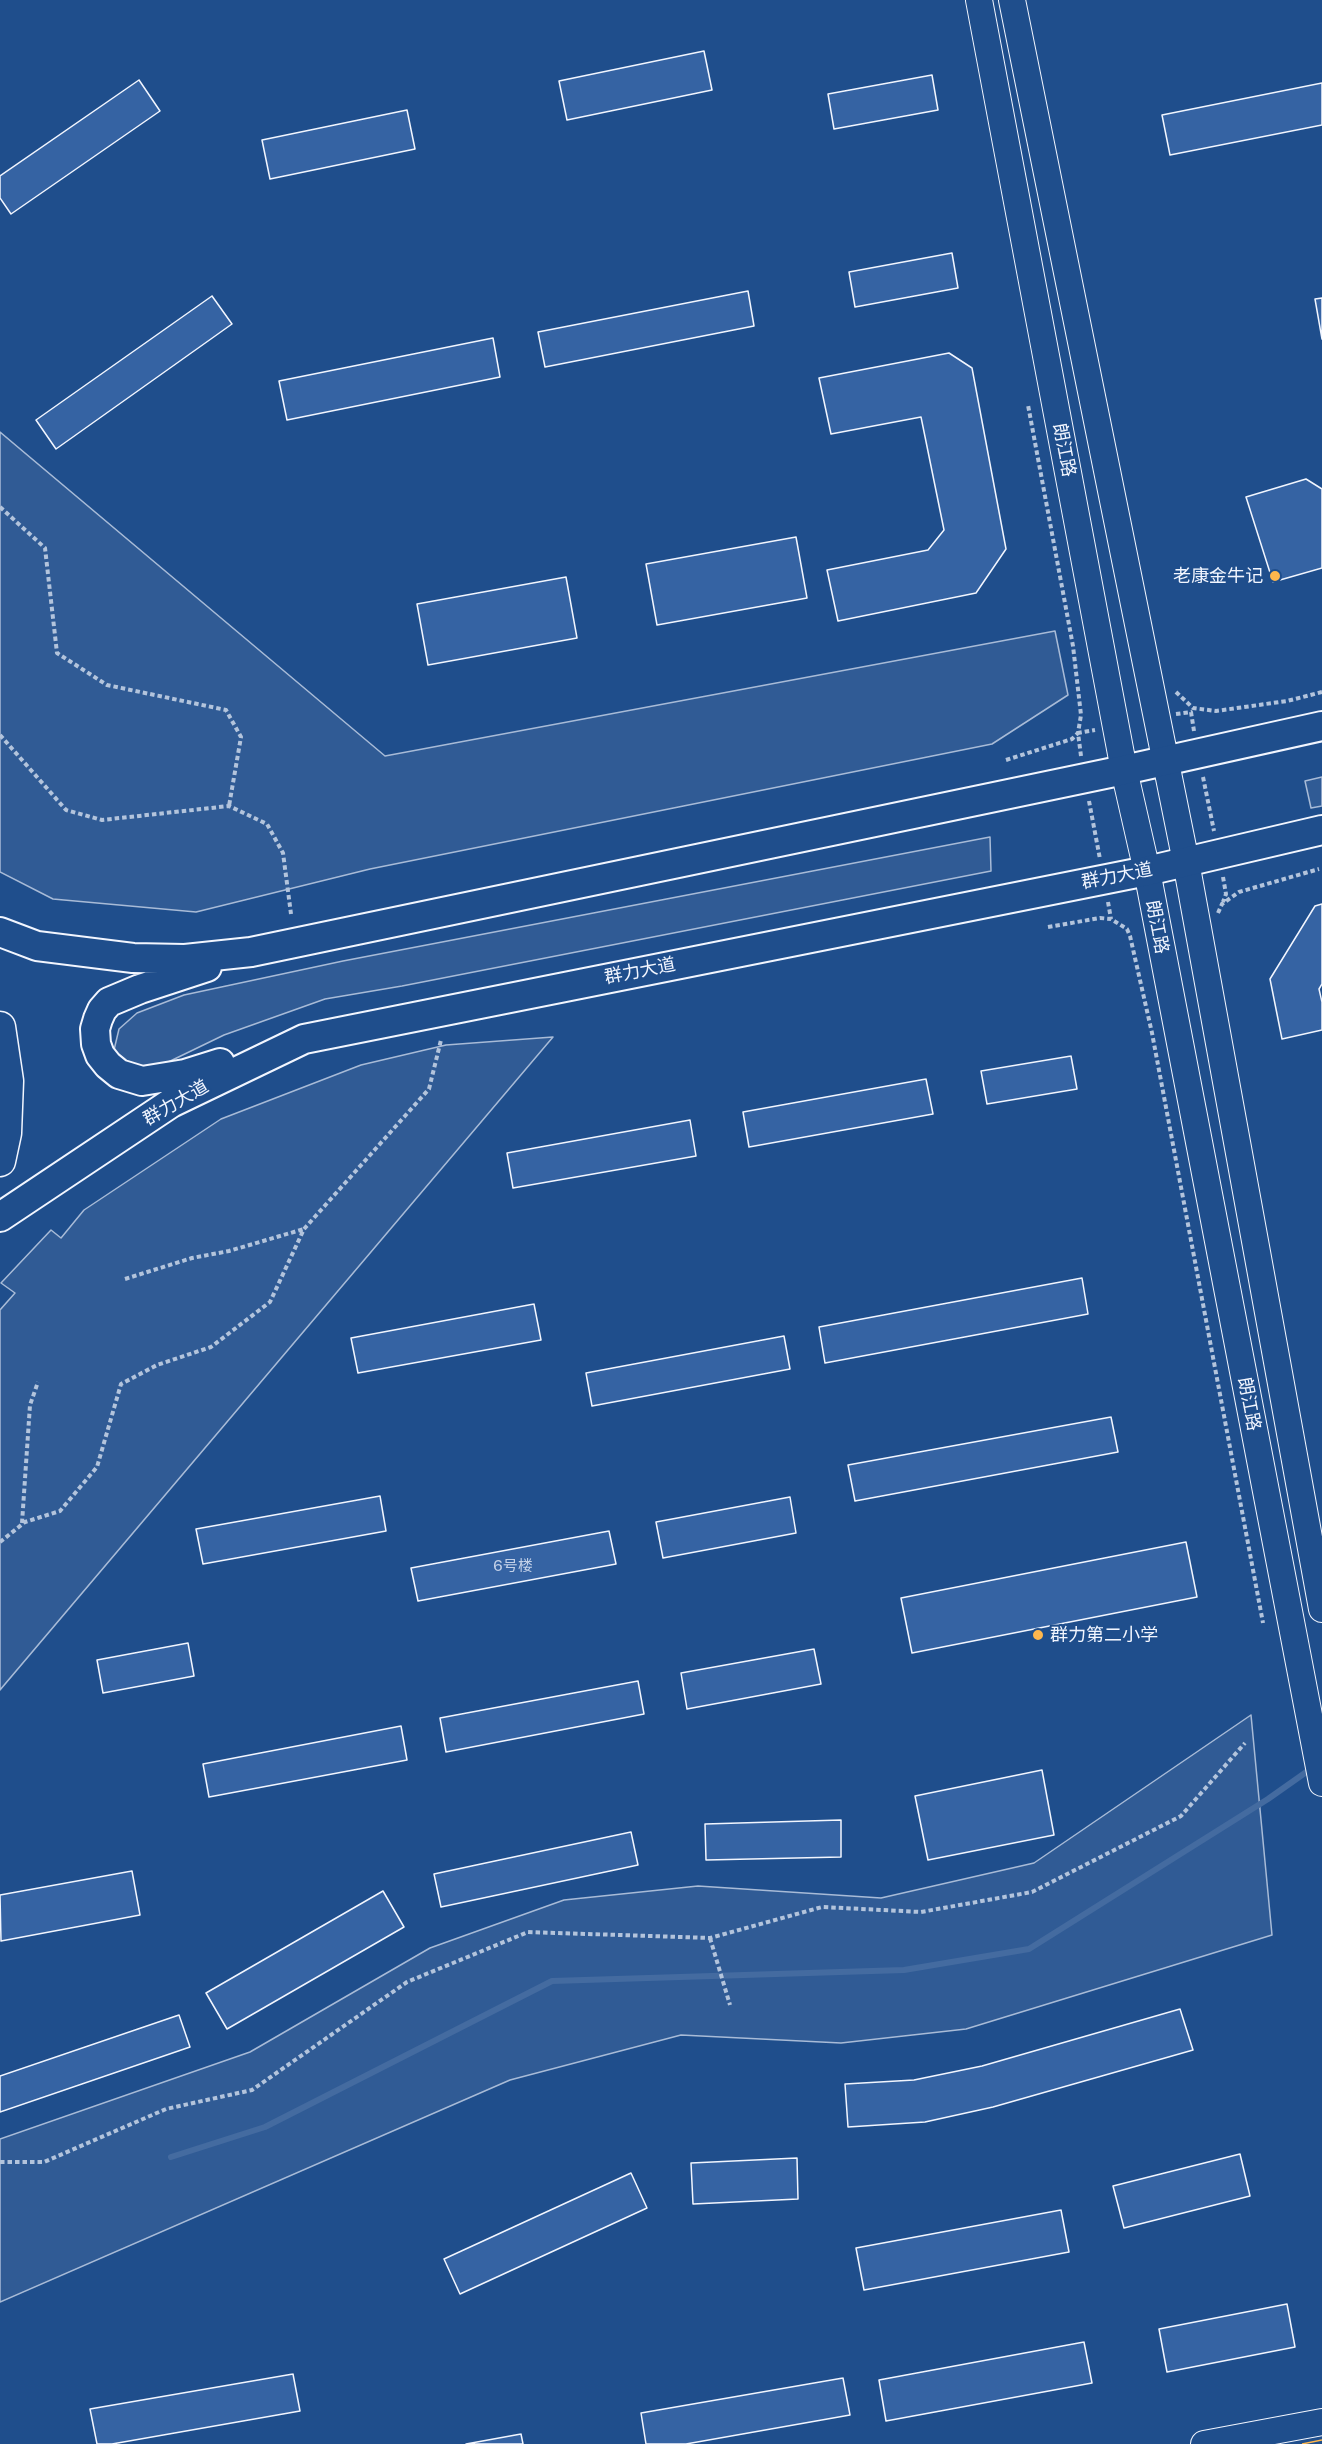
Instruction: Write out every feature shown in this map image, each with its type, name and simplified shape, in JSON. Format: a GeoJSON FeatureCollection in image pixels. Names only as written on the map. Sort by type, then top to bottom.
{"type":"FeatureCollection","features":[{"type":"Feature","properties":{"kind":"highway"},"geometry":{"type":"LineString","coordinates":[[0,1027],[8,1081],[6,1133],[0,1161]]}},
{"type":"Feature","properties":{"kind":"main road","name":"朗江路"},"geometry":{"type":"LineString","coordinates":[[979,0],[1124,770],[1147,871],[1322,1783]]}},
{"type":"Feature","properties":{"kind":"main road","name":"朗江路"},"geometry":{"type":"LineString","coordinates":[[1012,0],[1186,862],[1322,1609]]}},
{"type":"Feature","properties":{"kind":"main road"},"geometry":{"type":"LineString","coordinates":[[0,932],[37,946],[133,958],[184,959],[251,952],[1124,770],[1322,726]]}},
{"type":"Feature","properties":{"kind":"main road","name":"群力大道"},"geometry":{"type":"LineString","coordinates":[[0,1217],[171,1103],[304,1039],[1147,871],[1322,830]]}},
{"type":"Feature","properties":{"kind":"main road"},"geometry":{"type":"LineString","coordinates":[[251,952],[140,989],[110,1002],[102,1010],[95,1029],[100,1055],[119,1074],[142,1081],[185,1074],[304,1039]]}},
{"type":"Feature","properties":{"kind":"main road"},"geometry":{"type":"LineString","coordinates":[[1204,2444],[1322,2422]]}},
{"type":"Feature","properties":{"kind":"path"},"geometry":{"type":"LineString","coordinates":[[1006,759],[1072,739],[1077,733],[1081,715],[1073,646],[1028,405]]}},
{"type":"Feature","properties":{"kind":"path"},"geometry":{"type":"LineString","coordinates":[[0,507],[45,548],[57,653],[107,685],[226,710],[241,737],[229,806]]}},
{"type":"Feature","properties":{"kind":"path"},"geometry":{"type":"LineString","coordinates":[[1173,688],[1192,710],[1216,711],[1287,701],[1322,692]]}},
{"type":"Feature","properties":{"kind":"path"},"geometry":{"type":"LineString","coordinates":[[0,735],[66,810],[102,820],[229,806],[267,824],[283,854],[291,914]]}},
{"type":"Feature","properties":{"kind":"path"},"geometry":{"type":"LineString","coordinates":[[1048,927],[1100,918],[1111,919],[1127,929],[1130,936],[1154,1044],[1263,1623]]}},
{"type":"Feature","properties":{"kind":"path"},"geometry":{"type":"LineString","coordinates":[[0,1542],[22,1524],[60,1511],[97,1467],[121,1384],[158,1365],[211,1347],[270,1302],[304,1229],[429,1089],[441,1040]]}},
{"type":"Feature","properties":{"kind":"path"},"geometry":{"type":"LineString","coordinates":[[125,1279],[192,1258],[229,1251],[304,1229]]}},
{"type":"Feature","properties":{"kind":"path"},"geometry":{"type":"LineString","coordinates":[[22,1524],[30,1405],[38,1383]]}},
{"type":"Feature","properties":{"kind":"path"},"geometry":{"type":"LineString","coordinates":[[0,2162],[44,2162],[166,2109],[252,2090],[407,1982],[528,1932],[710,1938],[822,1907],[921,1912],[1032,1892],[1181,1816],[1245,1743]]}},
{"type":"Feature","properties":{"kind":"path"},"geometry":{"type":"LineString","coordinates":[[710,1938],[730,2005]]}},
{"type":"Feature","properties":{"kind":"shaded area"},"geometry":{"type":"Polygon","coordinates":[[[0,432],[385,756],[1055,631],[1068,695],[992,744],[370,869],[196,912],[53,899],[0,872],[0,432]]]}},
{"type":"Feature","properties":{"kind":"shaded area"},"geometry":{"type":"Polygon","coordinates":[[[1322,777],[1322,806],[1311,808],[1305,781],[1322,777]]]}},
{"type":"Feature","properties":{"kind":"shaded area"},"geometry":{"type":"Polygon","coordinates":[[[990,837],[991,871],[325,999],[224,1035],[160,1066],[131,1066],[114,1050],[119,1029],[137,1013],[184,995],[343,961],[990,837]]]}},
{"type":"Feature","properties":{"kind":"shaded area"},"geometry":{"type":"Polygon","coordinates":[[[553,1037],[0,1690],[0,1310],[15,1293],[1,1283],[51,1230],[61,1238],[84,1210],[221,1119],[361,1065],[446,1045],[553,1037]]]}},
{"type":"Feature","properties":{"kind":"shaded area"},"geometry":{"type":"Polygon","coordinates":[[[1251,1715],[1272,1935],[966,2029],[841,2043],[681,2035],[510,2080],[0,2302],[0,2139],[250,2052],[430,1948],[564,1900],[698,1886],[881,1898],[1034,1863],[1251,1715]]]}},
{"type":"Feature","properties":{"kind":"building"},"geometry":{"type":"Polygon","coordinates":[[[704,51],[712,90],[567,120],[559,81],[704,51]]]}},
{"type":"Feature","properties":{"kind":"building"},"geometry":{"type":"Polygon","coordinates":[[[932,75],[938,110],[834,129],[828,94],[932,75]]]}},
{"type":"Feature","properties":{"kind":"building"},"geometry":{"type":"Polygon","coordinates":[[[139,80],[160,111],[11,214],[0,198],[0,176],[139,80]]]}},
{"type":"Feature","properties":{"kind":"building"},"geometry":{"type":"Polygon","coordinates":[[[1322,83],[1322,125],[1170,155],[1162,115],[1322,83]]]}},
{"type":"Feature","properties":{"kind":"building"},"geometry":{"type":"Polygon","coordinates":[[[407,110],[415,149],[270,179],[262,140],[407,110]]]}},
{"type":"Feature","properties":{"kind":"building"},"geometry":{"type":"Polygon","coordinates":[[[952,253],[958,288],[855,307],[849,272],[952,253]]]}},
{"type":"Feature","properties":{"kind":"building"},"geometry":{"type":"Polygon","coordinates":[[[748,291],[754,326],[545,367],[538,332],[748,291]]]}},
{"type":"Feature","properties":{"kind":"building"},"geometry":{"type":"Polygon","coordinates":[[[212,296],[232,324],[56,449],[36,420],[212,296]]]}},
{"type":"Feature","properties":{"kind":"building"},"geometry":{"type":"Polygon","coordinates":[[[1322,298],[1322,339],[1315,299],[1322,298]]]}},
{"type":"Feature","properties":{"kind":"building"},"geometry":{"type":"Polygon","coordinates":[[[493,338],[500,377],[287,420],[279,381],[493,338]]]}},
{"type":"Feature","properties":{"kind":"building"},"geometry":{"type":"Polygon","coordinates":[[[949,353],[972,368],[1006,549],[976,593],[838,621],[827,570],[928,550],[944,530],[921,417],[831,434],[819,378],[949,353]]]}},
{"type":"Feature","properties":{"kind":"building"},"geometry":{"type":"Polygon","coordinates":[[[1306,479],[1322,489],[1322,568],[1273,582],[1246,497],[1306,479]]]}},
{"type":"Feature","properties":{"kind":"building"},"geometry":{"type":"Polygon","coordinates":[[[796,537],[807,598],[657,625],[646,564],[796,537]]]}},
{"type":"Feature","properties":{"kind":"building"},"geometry":{"type":"Polygon","coordinates":[[[566,577],[577,638],[428,665],[417,604],[566,577]]]}},
{"type":"Feature","properties":{"kind":"building"},"geometry":{"type":"Polygon","coordinates":[[[1322,904],[1322,984],[1319,989],[1322,1002],[1322,1030],[1282,1039],[1270,979],[1315,906],[1322,904]]]}},
{"type":"Feature","properties":{"kind":"building"},"geometry":{"type":"Polygon","coordinates":[[[1071,1056],[1077,1089],[987,1104],[981,1071],[1071,1056]]]}},
{"type":"Feature","properties":{"kind":"building"},"geometry":{"type":"Polygon","coordinates":[[[926,1079],[933,1114],[749,1147],[743,1112],[926,1079]]]}},
{"type":"Feature","properties":{"kind":"building"},"geometry":{"type":"Polygon","coordinates":[[[690,1120],[696,1156],[513,1188],[507,1153],[690,1120]]]}},
{"type":"Feature","properties":{"kind":"building"},"geometry":{"type":"Polygon","coordinates":[[[1082,1278],[1088,1314],[825,1363],[819,1327],[1082,1278]]]}},
{"type":"Feature","properties":{"kind":"building"},"geometry":{"type":"Polygon","coordinates":[[[534,1304],[541,1340],[358,1373],[351,1338],[534,1304]]]}},
{"type":"Feature","properties":{"kind":"building"},"geometry":{"type":"Polygon","coordinates":[[[784,1336],[790,1369],[592,1406],[586,1373],[784,1336]]]}},
{"type":"Feature","properties":{"kind":"building"},"geometry":{"type":"Polygon","coordinates":[[[1111,1417],[1118,1452],[855,1501],[848,1465],[1111,1417]]]}},
{"type":"Feature","properties":{"kind":"building"},"geometry":{"type":"Polygon","coordinates":[[[380,1496],[386,1531],[203,1564],[196,1529],[380,1496]]]}},
{"type":"Feature","properties":{"kind":"building"},"geometry":{"type":"Polygon","coordinates":[[[790,1497],[796,1533],[663,1558],[656,1522],[790,1497]]]}},
{"type":"Feature","properties":{"kind":"building"},"geometry":{"type":"Polygon","coordinates":[[[609,1531],[616,1564],[418,1601],[411,1568],[609,1531]]]}},
{"type":"Feature","properties":{"kind":"building"},"geometry":{"type":"Polygon","coordinates":[[[1186,1542],[1197,1597],[912,1653],[901,1598],[1186,1542]]]}},
{"type":"Feature","properties":{"kind":"building"},"geometry":{"type":"Polygon","coordinates":[[[188,1643],[194,1676],[103,1693],[97,1660],[188,1643]]]}},
{"type":"Feature","properties":{"kind":"building"},"geometry":{"type":"Polygon","coordinates":[[[814,1649],[821,1684],[687,1709],[681,1673],[814,1649]]]}},
{"type":"Feature","properties":{"kind":"building"},"geometry":{"type":"Polygon","coordinates":[[[638,1681],[644,1714],[446,1752],[440,1718],[638,1681]]]}},
{"type":"Feature","properties":{"kind":"building"},"geometry":{"type":"Polygon","coordinates":[[[401,1726],[407,1760],[209,1797],[203,1764],[401,1726]]]}},
{"type":"Feature","properties":{"kind":"building"},"geometry":{"type":"Polygon","coordinates":[[[1042,1770],[1054,1835],[928,1860],[915,1796],[1042,1770]]]}},
{"type":"Feature","properties":{"kind":"building"},"geometry":{"type":"Polygon","coordinates":[[[841,1820],[841,1857],[706,1860],[705,1824],[841,1820]]]}},
{"type":"Feature","properties":{"kind":"building"},"geometry":{"type":"Polygon","coordinates":[[[631,1832],[638,1865],[441,1907],[434,1874],[631,1832]]]}},
{"type":"Feature","properties":{"kind":"building"},"geometry":{"type":"Polygon","coordinates":[[[132,1871],[140,1915],[1,1941],[0,1895],[132,1871]]]}},
{"type":"Feature","properties":{"kind":"building"},"geometry":{"type":"Polygon","coordinates":[[[383,1891],[404,1927],[227,2029],[206,1993],[383,1891]]]}},
{"type":"Feature","properties":{"kind":"building"},"geometry":{"type":"Polygon","coordinates":[[[1180,2009],[1193,2050],[993,2107],[925,2122],[848,2127],[845,2084],[914,2080],[982,2066],[1180,2009]]]}},
{"type":"Feature","properties":{"kind":"building"},"geometry":{"type":"Polygon","coordinates":[[[179,2015],[190,2047],[0,2112],[0,2076],[179,2015]]]}},
{"type":"Feature","properties":{"kind":"building"},"geometry":{"type":"Polygon","coordinates":[[[1240,2154],[1250,2196],[1124,2228],[1113,2186],[1240,2154]]]}},
{"type":"Feature","properties":{"kind":"building"},"geometry":{"type":"Polygon","coordinates":[[[797,2158],[798,2199],[693,2204],[691,2163],[797,2158]]]}},
{"type":"Feature","properties":{"kind":"building"},"geometry":{"type":"Polygon","coordinates":[[[631,2173],[647,2208],[460,2294],[444,2259],[631,2173]]]}},
{"type":"Feature","properties":{"kind":"building"},"geometry":{"type":"Polygon","coordinates":[[[1061,2210],[1069,2252],[864,2290],[856,2248],[1061,2210]]]}},
{"type":"Feature","properties":{"kind":"building"},"geometry":{"type":"Polygon","coordinates":[[[1287,2304],[1295,2347],[1167,2372],[1159,2329],[1287,2304]]]}},
{"type":"Feature","properties":{"kind":"building"},"geometry":{"type":"Polygon","coordinates":[[[1084,2342],[1092,2383],[886,2421],[879,2380],[1084,2342]]]}},
{"type":"Feature","properties":{"kind":"building"},"geometry":{"type":"Polygon","coordinates":[[[293,2374],[300,2411],[112,2444],[97,2444],[90,2409],[293,2374]]]}},
{"type":"Feature","properties":{"kind":"building"},"geometry":{"type":"Polygon","coordinates":[[[843,2378],[850,2415],[686,2444],[646,2444],[641,2413],[843,2378]]]}},
{"type":"Feature","properties":{"kind":"building"},"geometry":{"type":"Polygon","coordinates":[[[521,2434],[523,2444],[466,2444],[521,2434]]]}},
{"type":"Feature","properties":{"kind":"waterway"},"geometry":{"type":"LineString","coordinates":[[171,2157],[265,2127],[552,1981],[904,1970],[1029,1949],[1268,1799],[1312,1768]]}},
{"type":"Feature","properties":{"kind":"power"},"geometry":{"type":"LineString","coordinates":[[1302,2444],[1322,2440]]}},
{"type":"Feature","properties":{"kind":"place","name":"老康金牛记"},"geometry":{"type":"Point","coordinates":[1275,576]}},
{"type":"Feature","properties":{"kind":"place","name":"群力第二小学"},"geometry":{"type":"Point","coordinates":[1038,1635]}}]}
